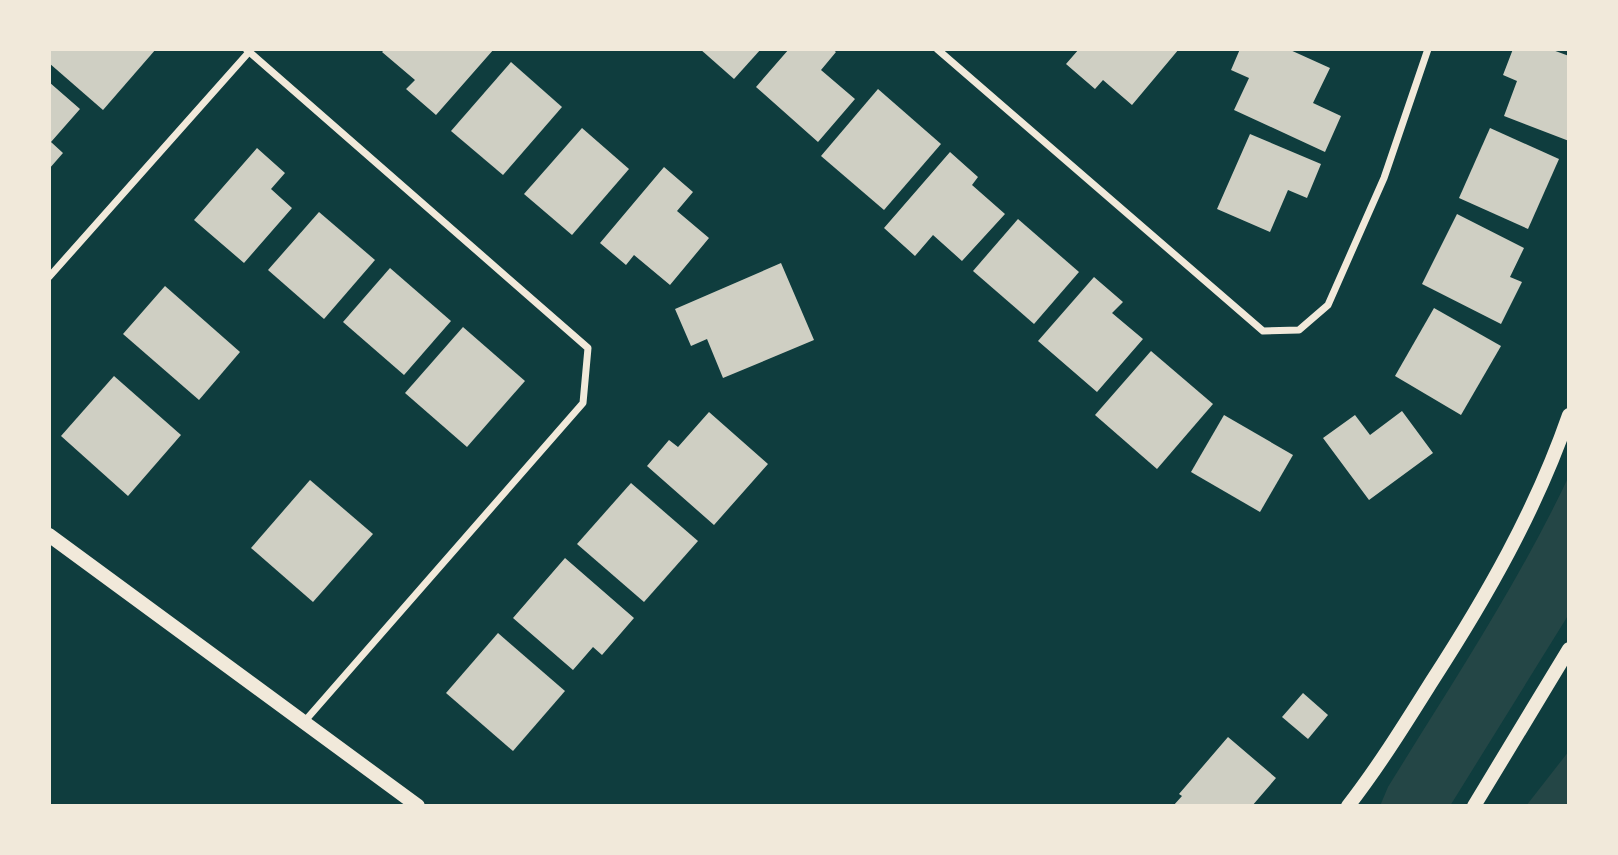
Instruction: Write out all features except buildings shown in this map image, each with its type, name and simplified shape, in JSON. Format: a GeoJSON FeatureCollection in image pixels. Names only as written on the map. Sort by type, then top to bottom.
{"type":"FeatureCollection","features":[{"type":"Feature","properties":{"kind":"main road"},"geometry":{"type":"LineString","coordinates":[[1348,806],[1375,771],[1485,598],[1549,474],[1569,415]]}},
{"type":"Feature","properties":{"kind":"main road"},"geometry":{"type":"LineString","coordinates":[[49,535],[418,806]]}},
{"type":"Feature","properties":{"kind":"main road"},"geometry":{"type":"LineString","coordinates":[[1475,806],[1569,649]]}},
{"type":"Feature","properties":{"kind":"street"},"geometry":{"type":"LineString","coordinates":[[937,49],[1263,331],[1298,330],[1328,305],[1384,178],[1428,49]]}},
{"type":"Feature","properties":{"kind":"street"},"geometry":{"type":"LineString","coordinates":[[49,277],[247,50],[588,348],[583,403],[304,723]]}},
{"type":"Feature","properties":{"kind":"shaded area"},"geometry":{"type":"Polygon","coordinates":[[[1569,476],[1569,614],[1450,806],[1380,806],[1388,787],[1506,595],[1569,476]]]}},
{"type":"Feature","properties":{"kind":"shaded area"},"geometry":{"type":"Polygon","coordinates":[[[1569,751],[1569,806],[1526,806],[1569,751]]]}}]}
